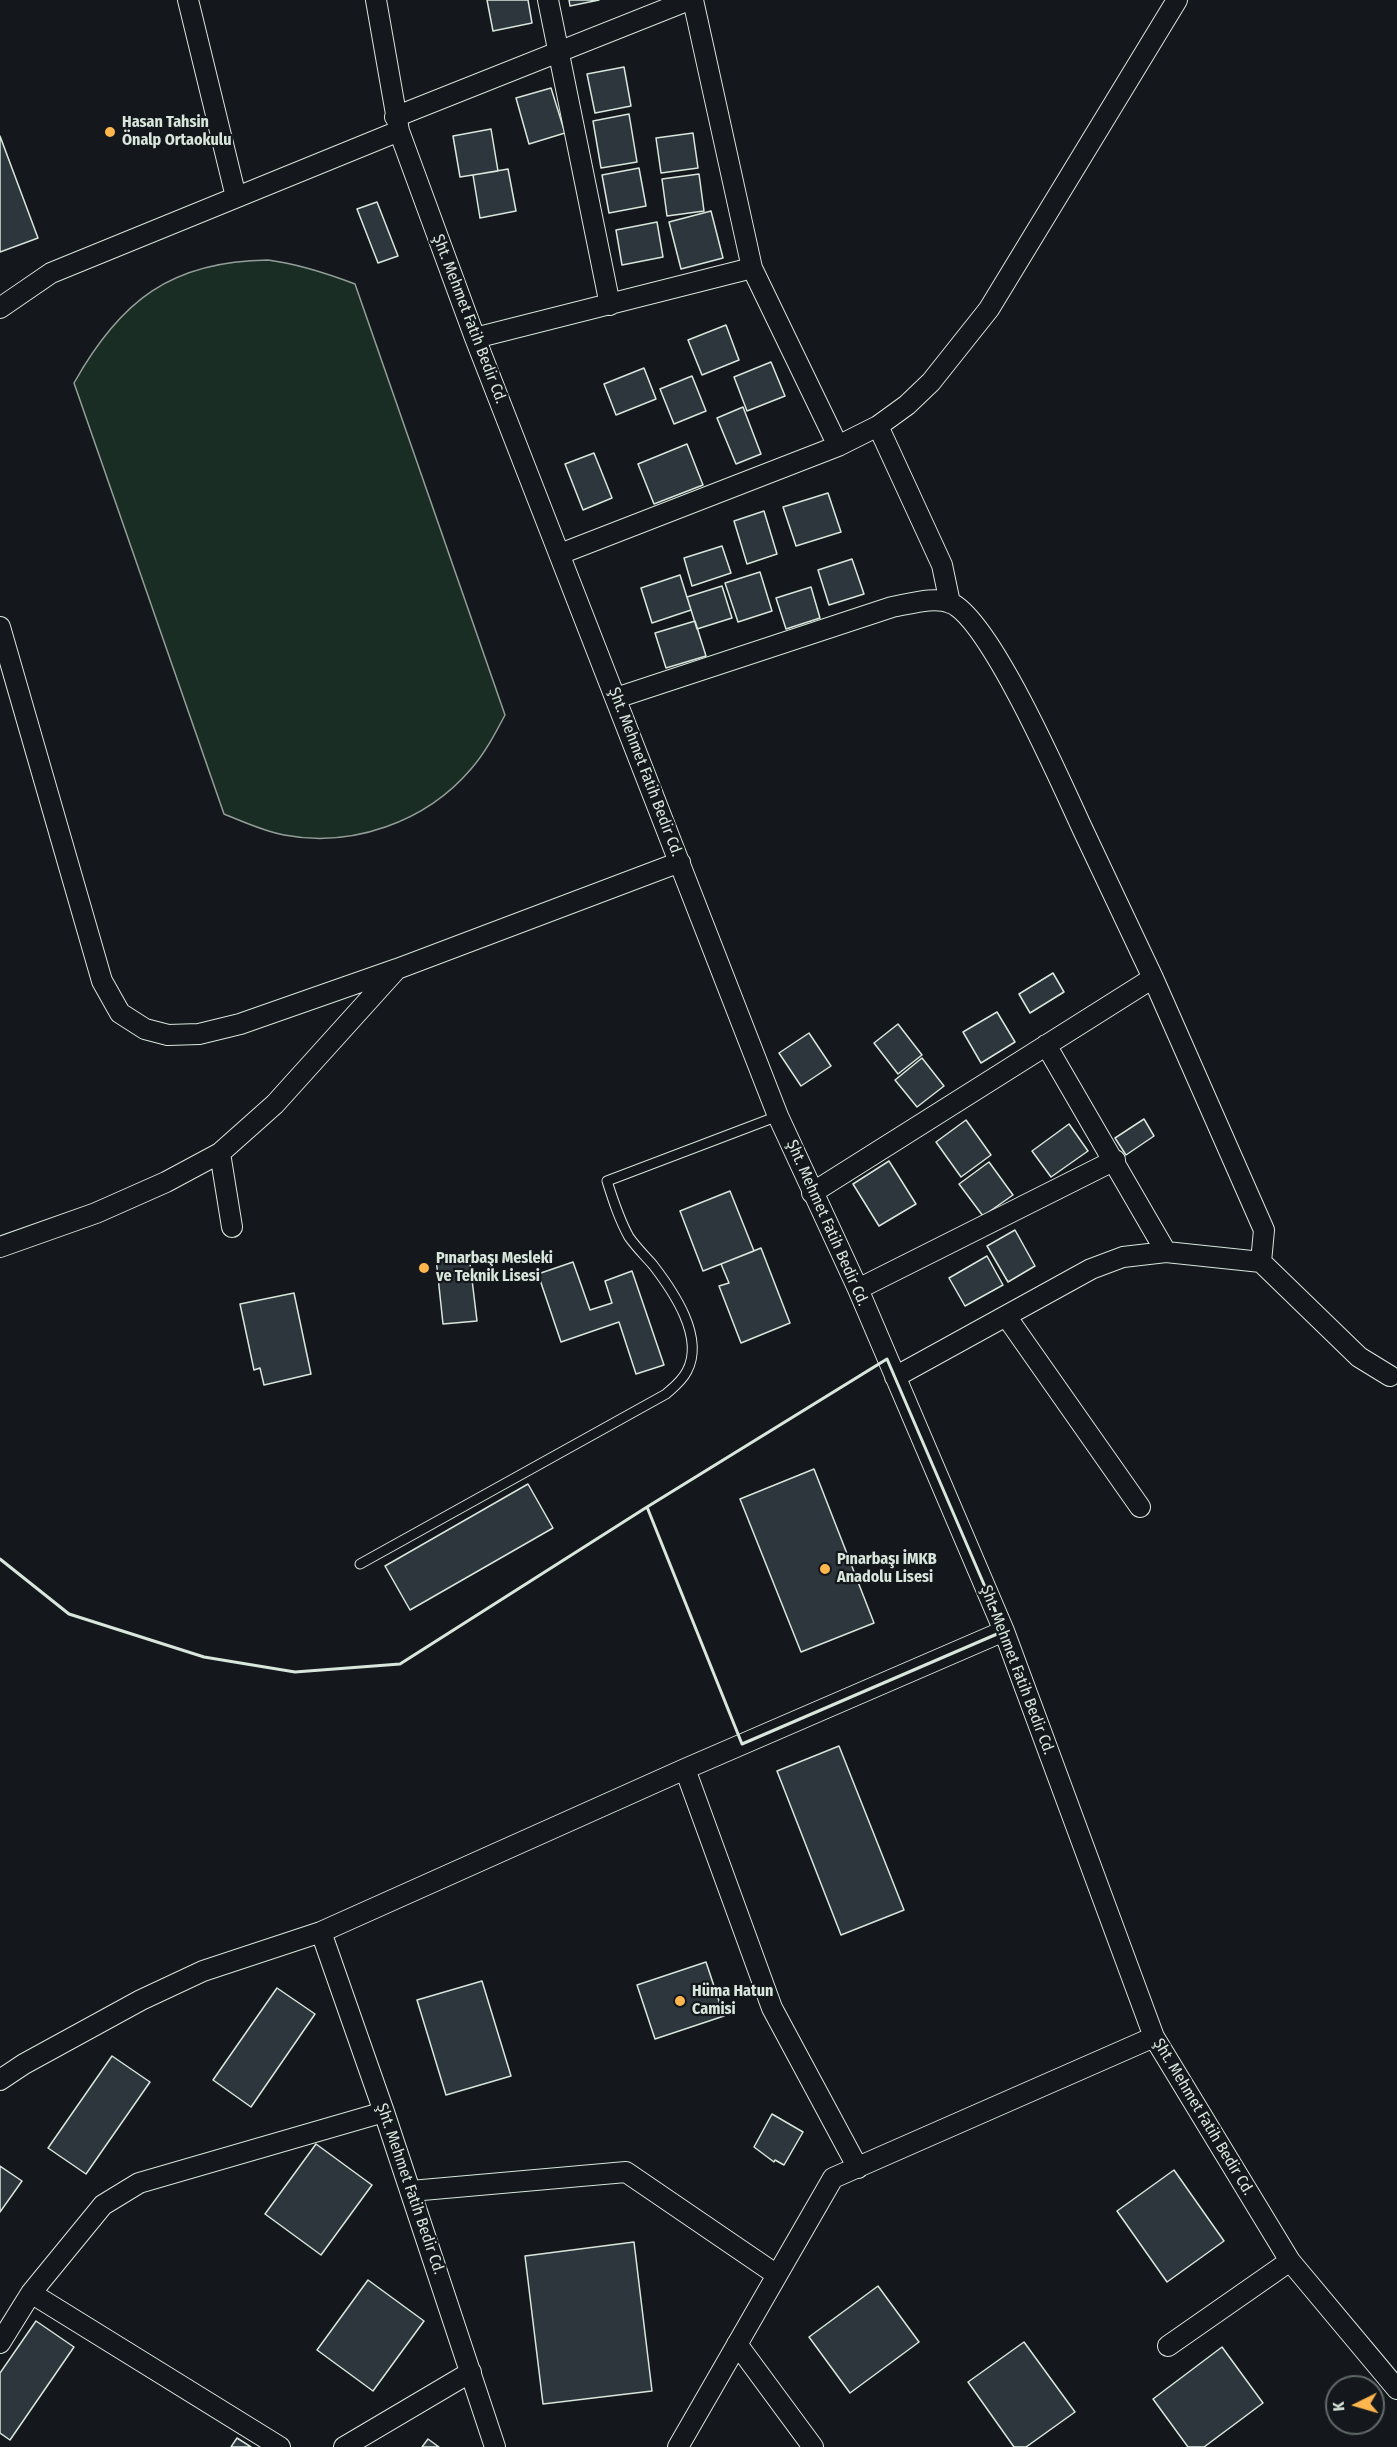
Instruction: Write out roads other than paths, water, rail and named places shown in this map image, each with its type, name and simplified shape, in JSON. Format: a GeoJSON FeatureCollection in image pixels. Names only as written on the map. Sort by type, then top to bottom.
{"type":"FeatureCollection","features":[{"type":"Feature","properties":{"kind":"street"},"geometry":{"type":"LineString","coordinates":[[189,0],[236,197]]}},
{"type":"Feature","properties":{"kind":"street","name":"Şht. Mehmet Fatih Bedir Cd."},"geometry":{"type":"LineString","coordinates":[[376,0],[397,124],[475,338],[778,1116],[858,1290],[1004,1630],[1154,2037],[1290,2261],[1397,2389]]}},
{"type":"Feature","properties":{"kind":"street"},"geometry":{"type":"LineString","coordinates":[[548,0],[610,305]]}},
{"type":"Feature","properties":{"kind":"street"},"geometry":{"type":"LineString","coordinates":[[0,308],[51,273],[236,197],[559,52],[691,0],[752,268],[838,446]]}},
{"type":"Feature","properties":{"kind":"street"},"geometry":{"type":"LineString","coordinates":[[560,554],[838,446],[878,426],[907,405],[931,382],[989,309],[1177,0]]}},
{"type":"Feature","properties":{"kind":"street"},"geometry":{"type":"LineString","coordinates":[[475,338],[752,268]]}},
{"type":"Feature","properties":{"kind":"street"},"geometry":{"type":"LineString","coordinates":[[878,426],[942,565],[950,603]]}},
{"type":"Feature","properties":{"kind":"street"},"geometry":{"type":"LineString","coordinates":[[616,698],[892,607],[928,601],[950,603],[968,618],[1016,690],[1153,978],[1264,1230],[1261,1262]]}},
{"type":"Feature","properties":{"kind":"street"},"geometry":{"type":"LineString","coordinates":[[0,627],[102,981],[120,1013],[145,1029],[168,1035],[199,1034],[240,1024],[397,969],[680,862]]}},
{"type":"Feature","properties":{"kind":"street"},"geometry":{"type":"LineString","coordinates":[[0,1247],[96,1213],[166,1182],[220,1153],[275,1104],[397,969]]}},
{"type":"Feature","properties":{"kind":"street"},"geometry":{"type":"LineString","coordinates":[[812,1192],[1153,978]]}},
{"type":"Feature","properties":{"kind":"street"},"geometry":{"type":"LineString","coordinates":[[1046,1045],[1115,1160],[1166,1252]]}},
{"type":"Feature","properties":{"kind":"street"},"geometry":{"type":"LineString","coordinates":[[220,1153],[232,1227]]}},
{"type":"Feature","properties":{"kind":"street"},"geometry":{"type":"LineString","coordinates":[[858,1290],[1115,1160]]}},
{"type":"Feature","properties":{"kind":"street"},"geometry":{"type":"LineString","coordinates":[[895,1377],[1091,1269],[1123,1257],[1166,1252],[1261,1262],[1359,1357],[1390,1377]]}},
{"type":"Feature","properties":{"kind":"street"},"geometry":{"type":"LineString","coordinates":[[1006,1316],[1140,1508]]}},
{"type":"Feature","properties":{"kind":"street"},"geometry":{"type":"LineString","coordinates":[[0,2080],[24,2064],[141,2000],[203,1971],[321,1932],[685,1768],[1004,1630]]}},
{"type":"Feature","properties":{"kind":"street"},"geometry":{"type":"LineString","coordinates":[[685,1768],[772,2008],[858,2168]]}},
{"type":"Feature","properties":{"kind":"street","name":"Şht. Mehmet Fatih Bedir Cd."},"geometry":{"type":"LineString","coordinates":[[321,1932],[384,2112],[495,2447]]}},
{"type":"Feature","properties":{"kind":"street"},"geometry":{"type":"LineString","coordinates":[[678,2447],[833,2178],[1154,2037]]}},
{"type":"Feature","properties":{"kind":"street"},"geometry":{"type":"LineString","coordinates":[[0,2343],[31,2293],[103,2205],[139,2183],[384,2112]]}},
{"type":"Feature","properties":{"kind":"street"},"geometry":{"type":"LineString","coordinates":[[411,2192],[626,2172],[777,2276]]}},
{"type":"Feature","properties":{"kind":"street"},"geometry":{"type":"LineString","coordinates":[[1168,2346],[1290,2261]]}},
{"type":"Feature","properties":{"kind":"street"},"geometry":{"type":"LineString","coordinates":[[31,2293],[280,2447]]}},
{"type":"Feature","properties":{"kind":"street"},"geometry":{"type":"LineString","coordinates":[[737,2344],[813,2447]]}},
{"type":"Feature","properties":{"kind":"street"},"geometry":{"type":"LineString","coordinates":[[344,2447],[471,2372]]}},
{"type":"Feature","properties":{"kind":"lane"},"geometry":{"type":"LineString","coordinates":[[360,1564],[666,1395],[680,1381],[688,1369],[691,1358],[690,1332],[685,1318],[673,1293],[631,1239],[618,1216],[607,1181],[778,1116]]}},
{"type":"Feature","properties":{"kind":"place","name":"Hasan Tahsin Önalp Ortaokulu"},"geometry":{"type":"Point","coordinates":[110,132]}},
{"type":"Feature","properties":{"kind":"place","name":"Pınarbaşı Mesleki ve Teknik Lisesi"},"geometry":{"type":"Point","coordinates":[424,1268]}},
{"type":"Feature","properties":{"kind":"place","name":"Pınarbaşı İMKB Anadolu Lisesi"},"geometry":{"type":"Point","coordinates":[825,1569]}},
{"type":"Feature","properties":{"kind":"place","name":"Hüma Hatun Camisi"},"geometry":{"type":"Point","coordinates":[680,2001]}}]}
